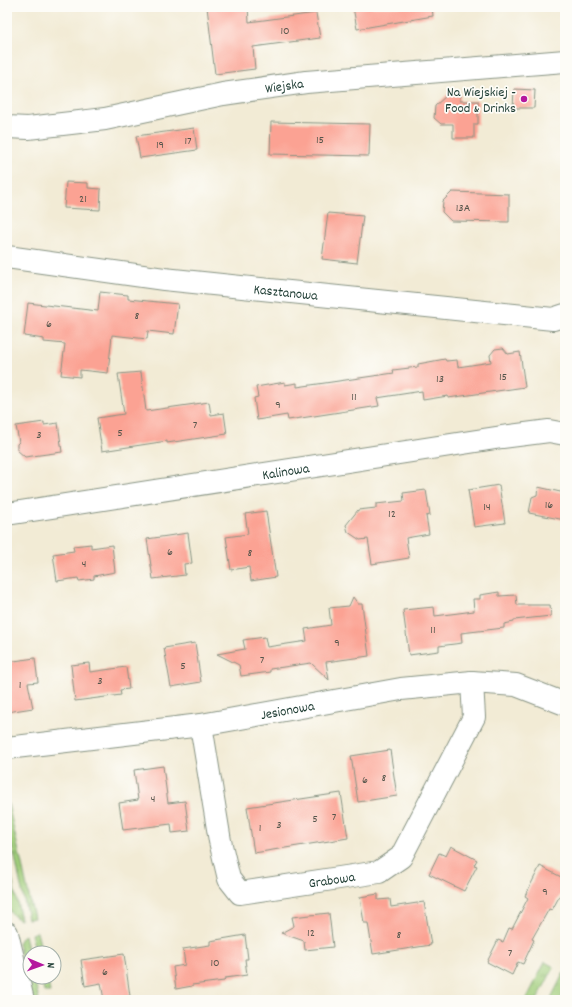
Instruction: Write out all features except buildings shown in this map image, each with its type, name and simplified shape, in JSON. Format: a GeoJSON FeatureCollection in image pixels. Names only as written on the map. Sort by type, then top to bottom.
{"type":"FeatureCollection","features":[{"type":"Feature","properties":{"kind":"street","name":"Wiejska"},"geometry":{"type":"LineString","coordinates":[[7,127],[28,128],[105,119],[223,94],[306,82],[565,61]]}},
{"type":"Feature","properties":{"kind":"street","name":"Kasztanowa"},"geometry":{"type":"LineString","coordinates":[[7,257],[164,278],[537,318],[553,319],[565,315]]}},
{"type":"Feature","properties":{"kind":"street","name":"Kalinowa"},"geometry":{"type":"LineString","coordinates":[[7,514],[549,430],[565,434]]}},
{"type":"Feature","properties":{"kind":"street","name":"Jesionowa"},"geometry":{"type":"LineString","coordinates":[[7,748],[201,725],[401,689],[472,682],[516,685],[565,704]]}},
{"type":"Feature","properties":{"kind":"street","name":"Grabowa"},"geometry":{"type":"LineString","coordinates":[[201,725],[220,842],[228,879],[240,893],[379,872],[401,857],[474,717],[472,682]]}},
{"type":"Feature","properties":{"kind":"street"},"geometry":{"type":"LineString","coordinates":[[7,933],[23,1000]]}},
{"type":"Feature","properties":{"kind":"green space"},"geometry":{"type":"Polygon","coordinates":[[[7,799],[34,918],[28,919],[15,858],[7,830],[7,799]]]}},
{"type":"Feature","properties":{"kind":"green space"},"geometry":{"type":"Polygon","coordinates":[[[7,856],[21,920],[11,913],[7,900],[7,856]]]}},
{"type":"Feature","properties":{"kind":"green space"},"geometry":{"type":"Polygon","coordinates":[[[37,932],[40,945],[34,945],[31,934],[37,932]]]}},
{"type":"Feature","properties":{"kind":"green space"},"geometry":{"type":"Polygon","coordinates":[[[25,935],[27,945],[22,945],[22,959],[18,943],[25,935]]]}},
{"type":"Feature","properties":{"kind":"green space"},"geometry":{"type":"Polygon","coordinates":[[[545,962],[554,967],[537,1000],[526,1000],[545,962]]]}},
{"type":"Feature","properties":{"kind":"green space"},"geometry":{"type":"Polygon","coordinates":[[[564,972],[565,990],[560,1000],[550,1000],[564,972]]]}},
{"type":"Feature","properties":{"kind":"green space"},"geometry":{"type":"Polygon","coordinates":[[[28,985],[36,985],[39,1000],[32,1000],[28,985]]]}},
{"type":"Feature","properties":{"kind":"green space"},"geometry":{"type":"Polygon","coordinates":[[[43,985],[49,985],[50,992],[44,992],[43,985]]]}},
{"type":"Feature","properties":{"kind":"place","name":"Na Wiejskiej - Food & Drinks"},"geometry":{"type":"Point","coordinates":[524,99]}}]}
